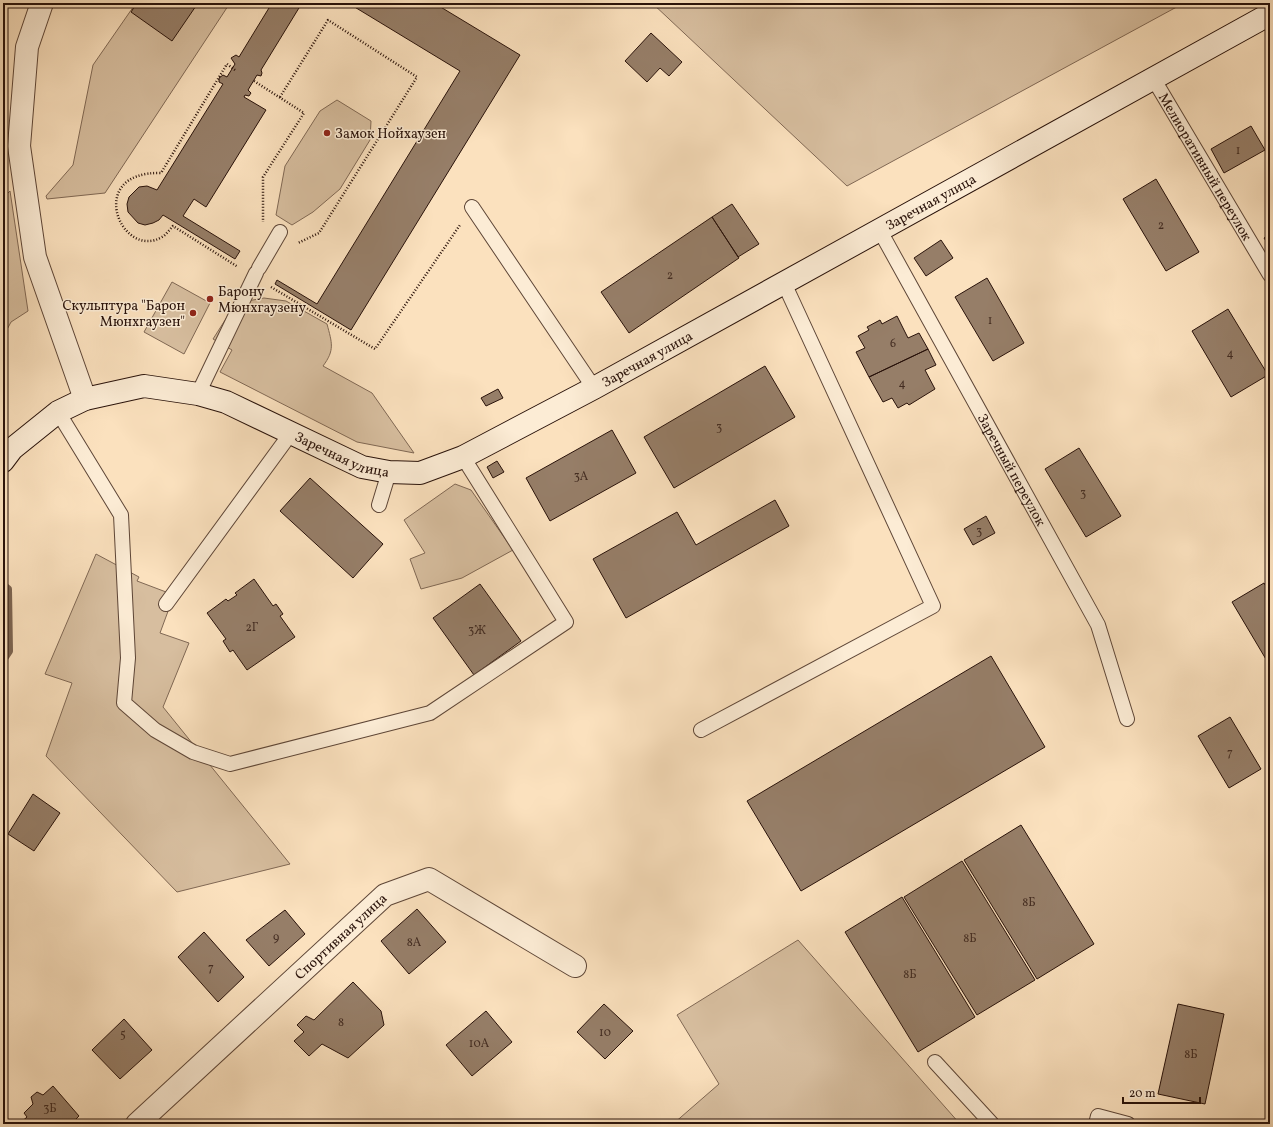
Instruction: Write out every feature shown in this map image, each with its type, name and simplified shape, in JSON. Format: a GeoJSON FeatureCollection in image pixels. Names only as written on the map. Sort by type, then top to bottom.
{"type":"FeatureCollection","features":[{"type":"Feature","properties":{"kind":"main road"},"geometry":{"type":"LineString","coordinates":[[42,3],[27,46],[19,146],[35,257],[85,399]]}},
{"type":"Feature","properties":{"kind":"main road","name":"Заречная улица"},"geometry":{"type":"LineString","coordinates":[[3,461],[12,449],[58,412],[85,399],[144,386],[198,394],[226,402],[362,467],[389,472],[420,473],[463,457],[594,388],[1270,14]]}},
{"type":"Feature","properties":{"kind":"main road","name":"Спортивная улица"},"geometry":{"type":"LineString","coordinates":[[137,1124],[385,895],[429,879],[575,966]]}},
{"type":"Feature","properties":{"kind":"lane","name":"Мелиоративный переулок"},"geometry":{"type":"LineString","coordinates":[[1153,78],[1270,275]]}},
{"type":"Feature","properties":{"kind":"lane"},"geometry":{"type":"LineString","coordinates":[[472,207],[594,388]]}},
{"type":"Feature","properties":{"kind":"lane","name":"Заречный переулок"},"geometry":{"type":"LineString","coordinates":[[879,229],[1098,625],[1127,718]]}},
{"type":"Feature","properties":{"kind":"lane"},"geometry":{"type":"LineString","coordinates":[[198,394],[256,272],[280,232]]}},
{"type":"Feature","properties":{"kind":"lane"},"geometry":{"type":"LineString","coordinates":[[701,730],[933,606],[784,283]]}},
{"type":"Feature","properties":{"kind":"lane"},"geometry":{"type":"LineString","coordinates":[[58,412],[121,515],[128,658],[124,703],[155,730],[193,752],[230,764],[430,713],[566,622],[463,457]]}},
{"type":"Feature","properties":{"kind":"lane"},"geometry":{"type":"LineString","coordinates":[[166,604],[291,433]]}},
{"type":"Feature","properties":{"kind":"lane"},"geometry":{"type":"LineString","coordinates":[[379,505],[389,472]]}},
{"type":"Feature","properties":{"kind":"lane"},"geometry":{"type":"LineString","coordinates":[[935,1062],[992,1124]]}},
{"type":"Feature","properties":{"kind":"lane"},"geometry":{"type":"LineString","coordinates":[[1096,1124],[1098,1116],[1128,1124]]}},
{"type":"Feature","properties":{"kind":"path"},"geometry":{"type":"LineString","coordinates":[[254,81],[304,112],[263,177],[262,221],[299,244],[319,233],[417,77],[328,20],[280,97]]}},
{"type":"Feature","properties":{"kind":"path"},"geometry":{"type":"LineString","coordinates":[[235,70],[227,64],[161,173],[149,173],[132,179],[121,188],[115,201],[116,214],[123,227],[138,239],[151,240],[163,237],[173,226],[256,272],[375,349],[472,207]]}},
{"type":"Feature","properties":{"kind":"shaded area"},"geometry":{"type":"Polygon","coordinates":[[[136,3],[230,3],[105,193],[47,199],[46,196],[73,165],[93,65],[136,3]]]}},
{"type":"Feature","properties":{"kind":"shaded area"},"geometry":{"type":"Polygon","coordinates":[[[652,3],[1184,3],[847,186],[652,3]]]}},
{"type":"Feature","properties":{"kind":"shaded area"},"geometry":{"type":"Polygon","coordinates":[[[337,100],[371,121],[370,140],[340,189],[313,212],[292,225],[276,215],[285,166],[320,111],[337,100]]]}},
{"type":"Feature","properties":{"kind":"shaded area"},"geometry":{"type":"Polygon","coordinates":[[[10,191],[28,311],[11,322],[3,337],[3,198],[10,191]]]}},
{"type":"Feature","properties":{"kind":"shaded area"},"geometry":{"type":"Polygon","coordinates":[[[172,282],[210,303],[184,354],[144,332],[172,282]]]}},
{"type":"Feature","properties":{"kind":"shaded area"},"geometry":{"type":"Polygon","coordinates":[[[264,298],[286,301],[327,324],[330,336],[331,351],[323,366],[372,393],[414,453],[357,442],[220,372],[232,350],[213,339],[236,303],[264,298]]]}},
{"type":"Feature","properties":{"kind":"shaded area"},"geometry":{"type":"Polygon","coordinates":[[[455,484],[471,490],[513,550],[462,578],[421,589],[410,559],[425,553],[404,520],[455,484]]]}},
{"type":"Feature","properties":{"kind":"shaded area"},"geometry":{"type":"Polygon","coordinates":[[[96,554],[139,577],[137,581],[174,595],[160,633],[189,643],[163,707],[290,864],[177,892],[46,756],[72,683],[45,674],[96,554]]]}},
{"type":"Feature","properties":{"kind":"shaded area"},"geometry":{"type":"Polygon","coordinates":[[[798,940],[960,1124],[673,1124],[719,1084],[677,1015],[798,940]]]}},
{"type":"Feature","properties":{"kind":"building"},"geometry":{"type":"Polygon","coordinates":[[[137,3],[198,3],[172,41],[131,12],[137,3]]]}},
{"type":"Feature","properties":{"kind":"building"},"geometry":{"type":"Polygon","coordinates":[[[272,3],[302,3],[261,70],[261,76],[257,75],[248,90],[251,93],[249,96],[245,95],[244,97],[266,110],[206,207],[194,199],[183,216],[240,251],[235,259],[163,215],[159,220],[153,223],[145,225],[138,223],[128,212],[127,204],[129,197],[139,187],[147,186],[157,190],[223,84],[219,82],[219,78],[223,75],[227,77],[235,64],[231,58],[236,55],[239,57],[272,3]]]}},
{"type":"Feature","properties":{"kind":"building"},"geometry":{"type":"Polygon","coordinates":[[[348,3],[434,3],[520,55],[351,330],[275,284],[277,280],[317,304],[460,71],[348,3]]]}},
{"type":"Feature","properties":{"kind":"building"},"geometry":{"type":"Polygon","coordinates":[[[651,33],[682,62],[669,76],[660,68],[647,82],[625,61],[651,33]]]}},
{"type":"Feature","properties":{"kind":"building"},"geometry":{"type":"Polygon","coordinates":[[[1251,126],[1265,150],[1224,173],[1211,149],[1251,126]]]}},
{"type":"Feature","properties":{"kind":"building"},"geometry":{"type":"Polygon","coordinates":[[[1156,179],[1199,252],[1166,271],[1123,199],[1156,179]]]}},
{"type":"Feature","properties":{"kind":"building"},"geometry":{"type":"Polygon","coordinates":[[[732,204],[759,244],[738,257],[712,217],[732,204]]]}},
{"type":"Feature","properties":{"kind":"building"},"geometry":{"type":"Polygon","coordinates":[[[712,217],[739,258],[629,333],[601,292],[712,217]]]}},
{"type":"Feature","properties":{"kind":"building"},"geometry":{"type":"Polygon","coordinates":[[[1270,234],[1270,247],[1264,238],[1270,234]]]}},
{"type":"Feature","properties":{"kind":"building"},"geometry":{"type":"Polygon","coordinates":[[[941,240],[953,258],[926,276],[914,258],[941,240]]]}},
{"type":"Feature","properties":{"kind":"building"},"geometry":{"type":"Polygon","coordinates":[[[987,278],[1024,343],[993,361],[955,297],[987,278]]]}},
{"type":"Feature","properties":{"kind":"building"},"geometry":{"type":"Polygon","coordinates":[[[1228,309],[1268,375],[1231,397],[1192,331],[1228,309]]]}},
{"type":"Feature","properties":{"kind":"building"},"geometry":{"type":"Polygon","coordinates":[[[897,316],[908,338],[919,333],[928,349],[869,377],[856,352],[865,348],[858,336],[869,330],[867,327],[880,320],[882,324],[897,316]]]}},
{"type":"Feature","properties":{"kind":"building"},"geometry":{"type":"Polygon","coordinates":[[[928,349],[936,365],[925,370],[935,389],[909,405],[907,403],[898,408],[892,398],[883,402],[869,377],[928,349]]]}},
{"type":"Feature","properties":{"kind":"building"},"geometry":{"type":"Polygon","coordinates":[[[765,366],[795,417],[674,488],[644,437],[765,366]]]}},
{"type":"Feature","properties":{"kind":"building"},"geometry":{"type":"Polygon","coordinates":[[[498,389],[503,398],[486,406],[481,398],[498,389]]]}},
{"type":"Feature","properties":{"kind":"building"},"geometry":{"type":"Polygon","coordinates":[[[612,430],[636,473],[550,521],[526,478],[612,430]]]}},
{"type":"Feature","properties":{"kind":"building"},"geometry":{"type":"Polygon","coordinates":[[[1079,448],[1121,516],[1086,537],[1045,469],[1079,448]]]}},
{"type":"Feature","properties":{"kind":"building"},"geometry":{"type":"Polygon","coordinates":[[[497,461],[504,472],[493,478],[487,467],[497,461]]]}},
{"type":"Feature","properties":{"kind":"building"},"geometry":{"type":"Polygon","coordinates":[[[310,478],[383,544],[353,578],[280,511],[310,478]]]}},
{"type":"Feature","properties":{"kind":"building"},"geometry":{"type":"Polygon","coordinates":[[[775,500],[789,526],[626,618],[593,559],[677,512],[696,545],[775,500]]]}},
{"type":"Feature","properties":{"kind":"building"},"geometry":{"type":"Polygon","coordinates":[[[986,516],[995,533],[973,545],[964,529],[986,516]]]}},
{"type":"Feature","properties":{"kind":"building"},"geometry":{"type":"Polygon","coordinates":[[[254,579],[273,606],[276,604],[283,614],[280,616],[295,637],[247,670],[233,650],[230,652],[223,641],[226,639],[207,613],[226,599],[228,601],[237,595],[235,593],[254,579]]]}},
{"type":"Feature","properties":{"kind":"building"},"geometry":{"type":"Polygon","coordinates":[[[1264,583],[1270,593],[1270,666],[1232,602],[1264,583]]]}},
{"type":"Feature","properties":{"kind":"building"},"geometry":{"type":"Polygon","coordinates":[[[480,584],[521,641],[474,675],[433,618],[480,584]]]}},
{"type":"Feature","properties":{"kind":"building"},"geometry":{"type":"Polygon","coordinates":[[[991,656],[1045,747],[801,891],[747,801],[991,656]]]}},
{"type":"Feature","properties":{"kind":"building"},"geometry":{"type":"Polygon","coordinates":[[[1230,717],[1261,769],[1229,788],[1198,736],[1230,717]]]}},
{"type":"Feature","properties":{"kind":"building"},"geometry":{"type":"Polygon","coordinates":[[[33,794],[60,813],[34,851],[8,834],[33,794]]]}},
{"type":"Feature","properties":{"kind":"building"},"geometry":{"type":"Polygon","coordinates":[[[1021,825],[1094,944],[1037,979],[964,860],[1021,825]]]}},
{"type":"Feature","properties":{"kind":"building"},"geometry":{"type":"Polygon","coordinates":[[[962,861],[1035,980],[977,1015],[904,897],[962,861]]]}},
{"type":"Feature","properties":{"kind":"building"},"geometry":{"type":"Polygon","coordinates":[[[902,897],[975,1017],[918,1052],[845,932],[902,897]]]}},
{"type":"Feature","properties":{"kind":"building"},"geometry":{"type":"Polygon","coordinates":[[[417,909],[446,942],[409,974],[381,941],[417,909]]]}},
{"type":"Feature","properties":{"kind":"building"},"geometry":{"type":"Polygon","coordinates":[[[285,910],[305,934],[269,966],[246,940],[285,910]]]}},
{"type":"Feature","properties":{"kind":"building"},"geometry":{"type":"Polygon","coordinates":[[[204,932],[244,977],[218,1002],[178,957],[204,932]]]}},
{"type":"Feature","properties":{"kind":"building"},"geometry":{"type":"Polygon","coordinates":[[[353,982],[381,1011],[384,1025],[348,1058],[322,1044],[309,1056],[294,1041],[304,1032],[297,1025],[306,1016],[314,1020],[353,982]]]}},
{"type":"Feature","properties":{"kind":"building"},"geometry":{"type":"Polygon","coordinates":[[[604,1004],[633,1031],[605,1059],[577,1032],[604,1004]]]}},
{"type":"Feature","properties":{"kind":"building"},"geometry":{"type":"Polygon","coordinates":[[[1178,1004],[1224,1014],[1205,1104],[1158,1094],[1178,1004]]]}},
{"type":"Feature","properties":{"kind":"building"},"geometry":{"type":"Polygon","coordinates":[[[486,1011],[512,1042],[472,1076],[446,1045],[486,1011]]]}},
{"type":"Feature","properties":{"kind":"building"},"geometry":{"type":"Polygon","coordinates":[[[124,1019],[152,1050],[120,1079],[92,1050],[124,1019]]]}},
{"type":"Feature","properties":{"kind":"building"},"geometry":{"type":"Polygon","coordinates":[[[53,1086],[79,1116],[71,1124],[19,1124],[27,1117],[24,1113],[33,1104],[31,1097],[37,1092],[43,1095],[53,1086]]]}},
{"type":"Feature","properties":{"kind":"waterway"},"geometry":{"type":"LineString","coordinates":[[3,585],[8,589],[9,651],[3,660]]}},
{"type":"Feature","properties":{"kind":"place","name":"Замок Нойхаузен"},"geometry":{"type":"Point","coordinates":[327,133]}},
{"type":"Feature","properties":{"kind":"place","name":"Барону Мюнхгаузену"},"geometry":{"type":"Point","coordinates":[210,299]}},
{"type":"Feature","properties":{"kind":"place","name":"Скульптура \"Барон Мюнхгаузен\""},"geometry":{"type":"Point","coordinates":[193,313]}}]}
